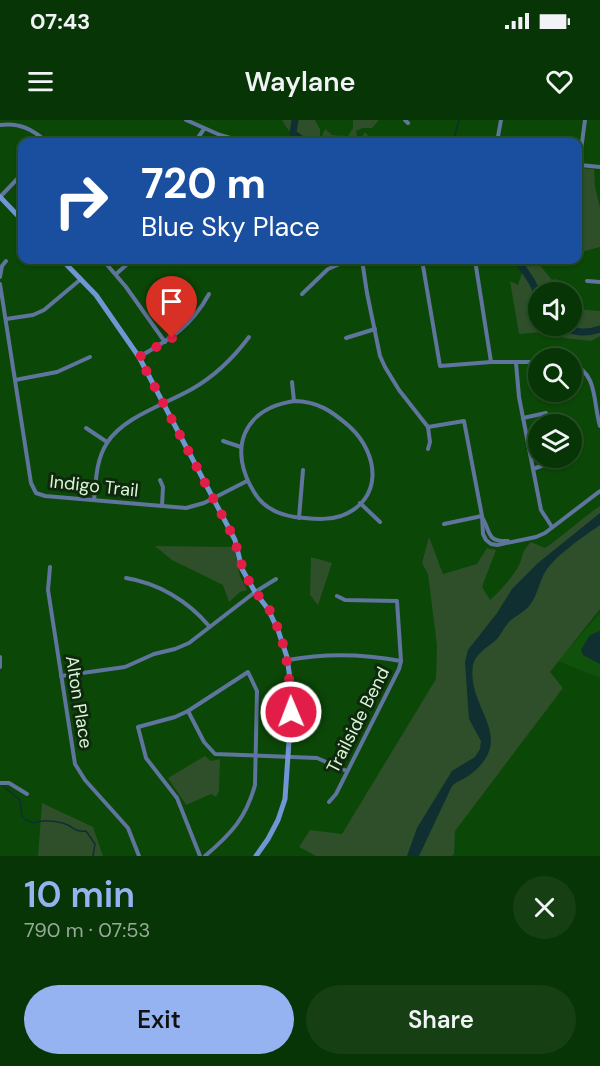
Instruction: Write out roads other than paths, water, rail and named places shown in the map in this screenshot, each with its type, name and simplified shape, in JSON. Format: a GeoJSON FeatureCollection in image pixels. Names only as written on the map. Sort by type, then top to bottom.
{"type":"FeatureCollection","features":[{"type":"Feature","properties":{"kind":"street"},"geometry":{"type":"LineString","coordinates":[[186,120],[232,138]]}},
{"type":"Feature","properties":{"kind":"street"},"geometry":{"type":"LineString","coordinates":[[498,138],[501,120]]}},
{"type":"Feature","properties":{"kind":"street"},"geometry":{"type":"LineString","coordinates":[[582,139],[585,120]]}},
{"type":"Feature","properties":{"kind":"street"},"geometry":{"type":"LineString","coordinates":[[0,125],[13,124],[26,127],[43,138]]}},
{"type":"Feature","properties":{"kind":"street"},"geometry":{"type":"LineString","coordinates":[[198,138],[204,129]]}},
{"type":"Feature","properties":{"kind":"street"},"geometry":{"type":"LineString","coordinates":[[582,165],[600,166]]}},
{"type":"Feature","properties":{"kind":"street"},"geometry":{"type":"LineString","coordinates":[[18,178],[0,197],[18,216]]}},
{"type":"Feature","properties":{"kind":"street"},"geometry":{"type":"LineString","coordinates":[[0,277],[2,266],[6,261]]}},
{"type":"Feature","properties":{"kind":"street"},"geometry":{"type":"LineString","coordinates":[[66,264],[108,310],[139,357],[235,540],[242,569],[268,609],[288,660],[291,712],[285,799],[268,839],[256,856]]}},
{"type":"Feature","properties":{"kind":"street"},"geometry":{"type":"LineString","coordinates":[[107,264],[165,342]]}},
{"type":"Feature","properties":{"kind":"street"},"geometry":{"type":"LineString","coordinates":[[116,274],[127,264]]}},
{"type":"Feature","properties":{"kind":"street"},"geometry":{"type":"LineString","coordinates":[[302,294],[328,269],[340,264]]}},
{"type":"Feature","properties":{"kind":"street"},"geometry":{"type":"LineString","coordinates":[[363,264],[380,356],[399,390],[428,427],[430,442],[428,449]]}},
{"type":"Feature","properties":{"kind":"street"},"geometry":{"type":"LineString","coordinates":[[423,264],[440,366],[490,362],[528,362]]}},
{"type":"Feature","properties":{"kind":"street"},"geometry":{"type":"LineString","coordinates":[[476,264],[490,362]]}},
{"type":"Feature","properties":{"kind":"street"},"geometry":{"type":"LineString","coordinates":[[6,319],[33,315],[44,310],[81,279]]}},
{"type":"Feature","properties":{"kind":"street"},"geometry":{"type":"LineString","coordinates":[[587,281],[600,282]]}},
{"type":"Feature","properties":{"kind":"street","name":"Indigo Trail"},"geometry":{"type":"LineString","coordinates":[[0,285],[33,489],[45,496],[186,508],[198,506],[247,481]]}},
{"type":"Feature","properties":{"kind":"street"},"geometry":{"type":"LineString","coordinates":[[139,357],[165,342],[191,321],[209,294]]}},
{"type":"Feature","properties":{"kind":"street"},"geometry":{"type":"LineString","coordinates":[[346,338],[375,329]]}},
{"type":"Feature","properties":{"kind":"street"},"geometry":{"type":"LineString","coordinates":[[94,500],[98,466],[107,442],[118,430],[193,389],[214,374],[249,337]]}},
{"type":"Feature","properties":{"kind":"street"},"geometry":{"type":"LineString","coordinates":[[15,380],[57,372],[90,357]]}},
{"type":"Feature","properties":{"kind":"street"},"geometry":{"type":"LineString","coordinates":[[516,363],[541,510],[552,527]]}},
{"type":"Feature","properties":{"kind":"street"},"geometry":{"type":"LineString","coordinates":[[582,369],[591,379],[600,426]]}},
{"type":"Feature","properties":{"kind":"street"},"geometry":{"type":"LineString","coordinates":[[292,382],[294,401]]}},
{"type":"Feature","properties":{"kind":"street"},"geometry":{"type":"LineString","coordinates":[[294,401],[316,404],[332,412],[359,435],[366,446],[371,457],[372,473],[368,490],[360,503],[347,513],[334,518],[299,518],[281,515],[270,509],[256,496],[247,481],[241,465],[241,447],[248,429],[260,416],[276,406],[294,401]]}},
{"type":"Feature","properties":{"kind":"street"},"geometry":{"type":"LineString","coordinates":[[524,418],[546,413]]}},
{"type":"Feature","properties":{"kind":"street"},"geometry":{"type":"LineString","coordinates":[[428,427],[464,421],[482,516],[491,538],[498,542],[536,537],[600,490]]}},
{"type":"Feature","properties":{"kind":"street"},"geometry":{"type":"LineString","coordinates":[[87,428],[107,442]]}},
{"type":"Feature","properties":{"kind":"street"},"geometry":{"type":"LineString","coordinates":[[223,441],[241,447]]}},
{"type":"Feature","properties":{"kind":"street"},"geometry":{"type":"LineString","coordinates":[[533,469],[538,468]]}},
{"type":"Feature","properties":{"kind":"street"},"geometry":{"type":"LineString","coordinates":[[299,518],[303,470]]}},
{"type":"Feature","properties":{"kind":"street"},"geometry":{"type":"LineString","coordinates":[[160,480],[163,491],[162,506]]}},
{"type":"Feature","properties":{"kind":"street"},"geometry":{"type":"LineString","coordinates":[[360,503],[380,522]]}},
{"type":"Feature","properties":{"kind":"street"},"geometry":{"type":"LineString","coordinates":[[444,524],[482,516]]}},
{"type":"Feature","properties":{"kind":"street","name":"Alton Place"},"geometry":{"type":"LineString","coordinates":[[50,567],[48,590],[75,764],[85,780],[128,828],[139,856]]}},
{"type":"Feature","properties":{"kind":"street"},"geometry":{"type":"LineString","coordinates":[[126,578],[141,581],[176,597],[195,609],[209,626]]}},
{"type":"Feature","properties":{"kind":"street"},"geometry":{"type":"LineString","coordinates":[[61,676],[125,667],[154,654],[189,643],[255,591],[276,579]]}},
{"type":"Feature","properties":{"kind":"street","name":"Trailside Bend"},"geometry":{"type":"LineString","coordinates":[[329,802],[336,794],[401,661],[397,601],[345,600],[337,596]]}},
{"type":"Feature","properties":{"kind":"street"},"geometry":{"type":"LineString","coordinates":[[288,660],[314,655],[371,656],[401,661]]}},
{"type":"Feature","properties":{"kind":"street"},"geometry":{"type":"LineString","coordinates":[[0,657],[0,667]]}},
{"type":"Feature","properties":{"kind":"street"},"geometry":{"type":"LineString","coordinates":[[200,856],[177,798],[146,758],[138,727],[188,711],[248,672],[257,691],[255,785],[246,811],[238,825],[206,856]]}},
{"type":"Feature","properties":{"kind":"street"},"geometry":{"type":"LineString","coordinates":[[188,711],[204,742],[215,754],[317,758],[347,771]]}},
{"type":"Feature","properties":{"kind":"street"},"geometry":{"type":"LineString","coordinates":[[0,783],[9,783],[27,794]]}},
{"type":"Feature","properties":{"kind":"water"},"geometry":{"type":"Polygon","coordinates":[[[600,513],[600,525],[552,563],[544,573],[529,606],[509,622],[497,639],[476,657],[473,665],[473,681],[487,722],[490,747],[484,760],[471,774],[452,786],[419,856],[407,856],[417,828],[452,771],[475,757],[480,749],[481,741],[469,719],[465,662],[468,650],[497,613],[512,589],[538,563],[600,513]]]}},
{"type":"Feature","properties":{"kind":"water"},"geometry":{"type":"Polygon","coordinates":[[[600,631],[600,664],[583,655],[581,650],[590,635],[600,631]]]}},
{"type":"Feature","properties":{"kind":"waterway"},"geometry":{"type":"LineString","coordinates":[[295,120],[293,133],[300,138]]}},
{"type":"Feature","properties":{"kind":"waterway"},"geometry":{"type":"LineString","coordinates":[[454,138],[459,120]]}},
{"type":"Feature","properties":{"kind":"waterway"},"geometry":{"type":"LineString","coordinates":[[520,264],[532,282]]}},
{"type":"Feature","properties":{"kind":"waterway"},"geometry":{"type":"LineString","coordinates":[[582,332],[600,329]]}},
{"type":"Feature","properties":{"kind":"waterway"},"geometry":{"type":"LineString","coordinates":[[4,787],[20,800],[22,817],[27,820],[34,823],[56,822],[78,831],[86,831],[95,844],[93,856]]}}]}
